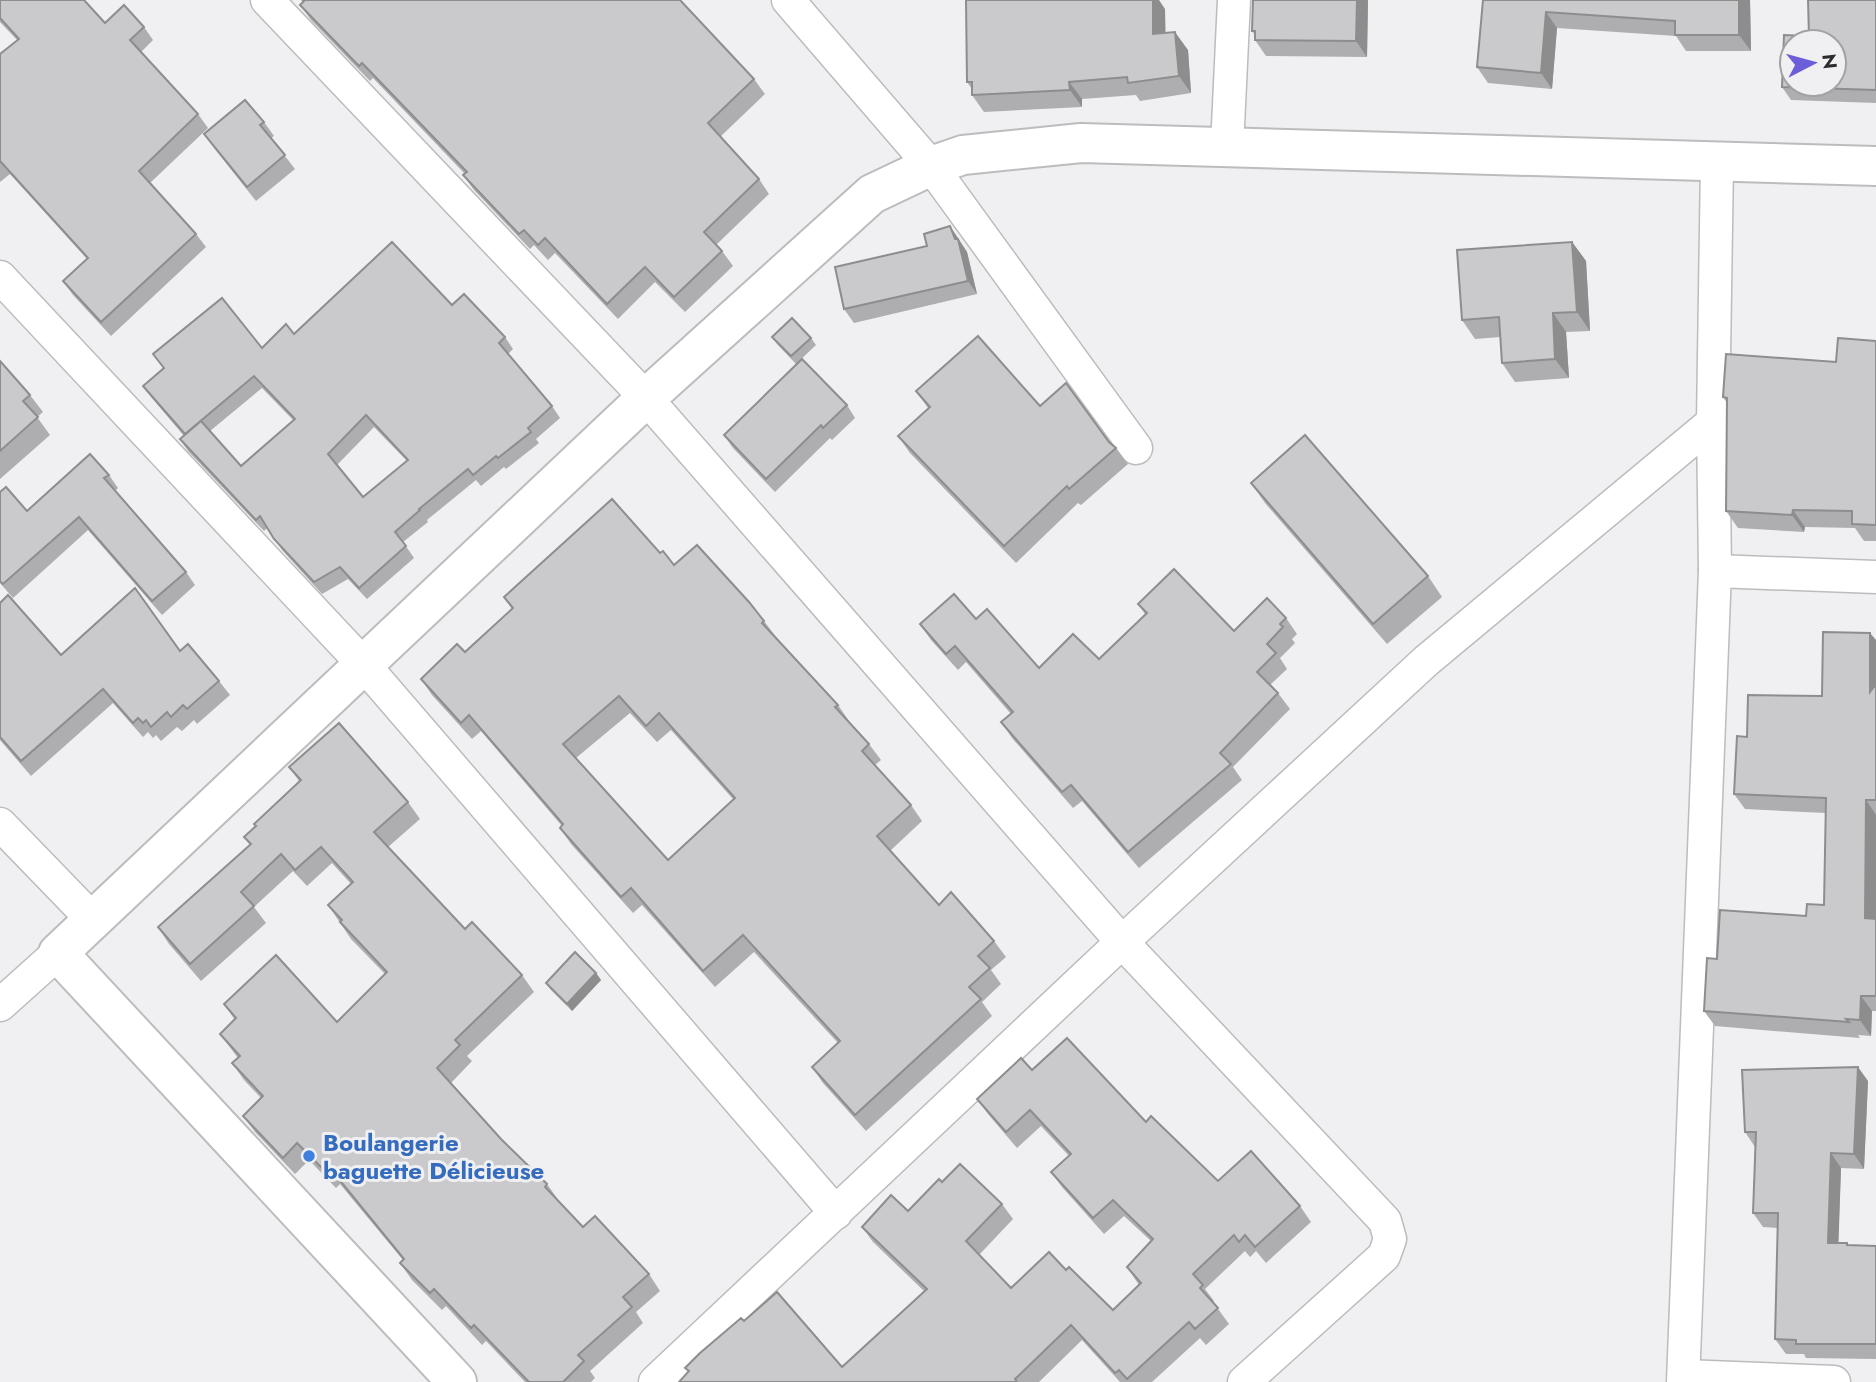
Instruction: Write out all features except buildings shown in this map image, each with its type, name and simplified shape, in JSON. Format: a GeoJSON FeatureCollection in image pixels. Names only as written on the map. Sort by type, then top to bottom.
{"type":"FeatureCollection","features":[{"type":"Feature","properties":{"kind":"street"},"geometry":{"type":"LineString","coordinates":[[267,0],[646,398],[1122,942],[1385,1222],[1390,1240],[1384,1256],[1244,1382]]}},
{"type":"Feature","properties":{"kind":"street"},"geometry":{"type":"LineString","coordinates":[[788,0],[931,166],[1136,448]]}},
{"type":"Feature","properties":{"kind":"street"},"geometry":{"type":"LineString","coordinates":[[1227,147],[1234,0]]}},
{"type":"Feature","properties":{"kind":"street"},"geometry":{"type":"LineString","coordinates":[[0,1005],[646,398],[872,194],[931,166],[963,155],[1081,143],[1876,166]]}},
{"type":"Feature","properties":{"kind":"street"},"geometry":{"type":"LineString","coordinates":[[1717,162],[1713,422],[1715,571],[1683,1379],[1834,1382]]}},
{"type":"Feature","properties":{"kind":"street"},"geometry":{"type":"LineString","coordinates":[[0,277],[364,665],[836,1213]]}},
{"type":"Feature","properties":{"kind":"street"},"geometry":{"type":"LineString","coordinates":[[655,1382],[1122,942],[1426,661],[1713,422]]}},
{"type":"Feature","properties":{"kind":"street"},"geometry":{"type":"LineString","coordinates":[[1715,571],[1876,578]]}},
{"type":"Feature","properties":{"kind":"street"},"geometry":{"type":"LineString","coordinates":[[0,824],[93,920]]}},
{"type":"Feature","properties":{"kind":"street"},"geometry":{"type":"LineString","coordinates":[[58,953],[457,1382]]}},
{"type":"Feature","properties":{"kind":"place","name":"Boulangerie baguette Délicieuse"},"geometry":{"type":"Point","coordinates":[309,1156]}}]}
